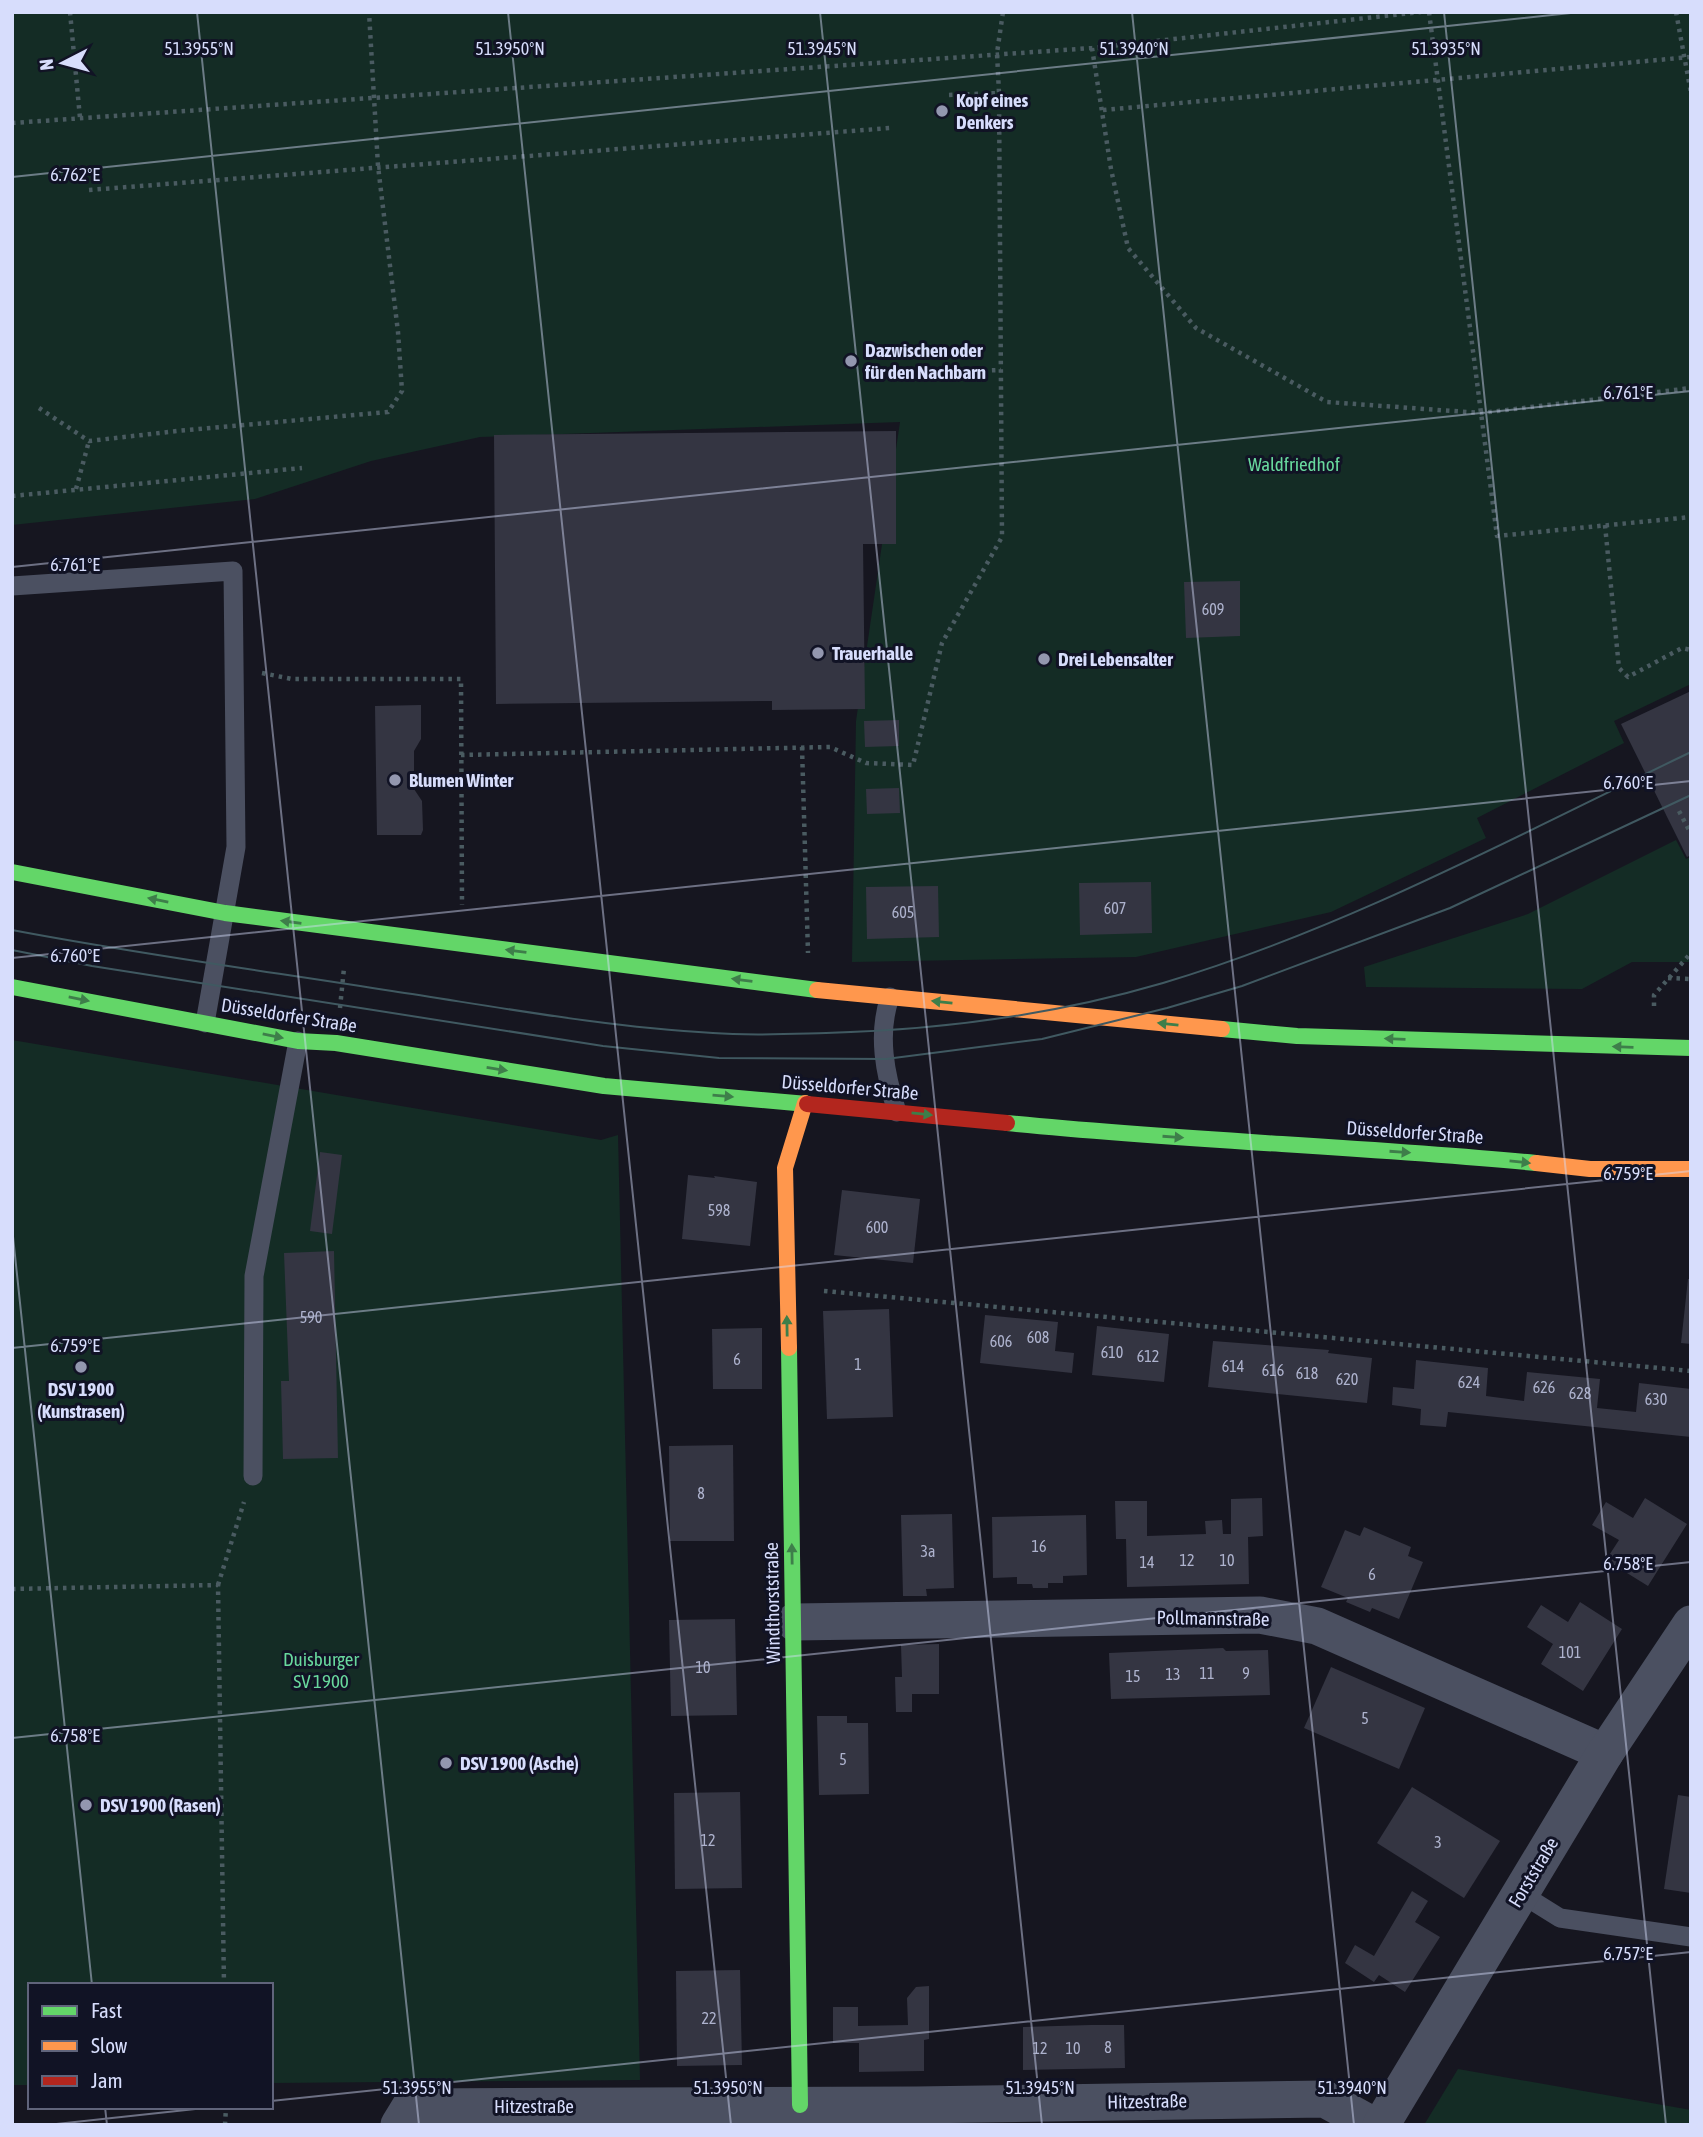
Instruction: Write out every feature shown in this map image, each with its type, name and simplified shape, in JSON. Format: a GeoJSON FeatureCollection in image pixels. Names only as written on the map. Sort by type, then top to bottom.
{"type":"FeatureCollection","features":[{"type":"Feature","properties":{"kind":"main road"},"geometry":{"type":"LineString","coordinates":[[12,872],[225,913],[810,989],[1297,1036],[1691,1048]]}},
{"type":"Feature","properties":{"kind":"main road","name":"Düsseldorfer Straße"},"geometry":{"type":"LineString","coordinates":[[12,987],[298,1041],[336,1043],[604,1086],[1105,1133],[1452,1155],[1590,1169],[1691,1169]]}},
{"type":"Feature","properties":{"kind":"main road","name":"Windthorststraße"},"geometry":{"type":"LineString","coordinates":[[800,2105],[785,1168],[805,1103]]}},
{"type":"Feature","properties":{"kind":"street","name":"Pollmannstraße"},"geometry":{"type":"LineString","coordinates":[[794,1622],[1260,1615],[1317,1626],[1605,1753]]}},
{"type":"Feature","properties":{"kind":"street","name":"Forststraße"},"geometry":{"type":"LineString","coordinates":[[1381,2125],[1605,1753],[1691,1624]]}},
{"type":"Feature","properties":{"kind":"street","name":"Hitzestraße"},"geometry":{"type":"LineString","coordinates":[[399,2125],[410,2106],[680,2115],[800,2105],[914,2115],[1325,2099],[1372,2125]]}},
{"type":"Feature","properties":{"kind":"lane"},"geometry":{"type":"LineString","coordinates":[[12,586],[233,571],[236,847],[205,1023]]}},
{"type":"Feature","properties":{"kind":"lane"},"geometry":{"type":"LineString","coordinates":[[890,997],[884,1012],[883,1042],[886,1070],[897,1112]]}},
{"type":"Feature","properties":{"kind":"lane"},"geometry":{"type":"LineString","coordinates":[[253,1476],[254,1276],[298,1041]]}},
{"type":"Feature","properties":{"kind":"lane"},"geometry":{"type":"LineString","coordinates":[[1520,1893],[1560,1918],[1691,1937]]}},
{"type":"Feature","properties":{"kind":"path"},"geometry":{"type":"LineString","coordinates":[[70,12],[80,118]]}},
{"type":"Feature","properties":{"kind":"path"},"geometry":{"type":"LineString","coordinates":[[38,408],[89,441],[388,412],[402,391],[398,332],[378,166],[369,12]]}},
{"type":"Feature","properties":{"kind":"path"},"geometry":{"type":"LineString","coordinates":[[461,755],[830,747],[866,763],[913,765],[942,643],[1002,537],[997,53],[1003,12]]}},
{"type":"Feature","properties":{"kind":"path"},"geometry":{"type":"LineString","coordinates":[[12,123],[1092,48],[1421,12]]}},
{"type":"Feature","properties":{"kind":"path"},"geometry":{"type":"LineString","coordinates":[[1429,12],[1497,536],[1691,517]]}},
{"type":"Feature","properties":{"kind":"path"},"geometry":{"type":"LineString","coordinates":[[1676,12],[1688,58],[1691,93]]}},
{"type":"Feature","properties":{"kind":"path"},"geometry":{"type":"LineString","coordinates":[[1092,48],[1111,169],[1128,248],[1196,328],[1327,402],[1481,413],[1691,388]]}},
{"type":"Feature","properties":{"kind":"path"},"geometry":{"type":"LineString","coordinates":[[1103,110],[1688,58]]}},
{"type":"Feature","properties":{"kind":"path"},"geometry":{"type":"LineString","coordinates":[[949,94],[999,93]]}},
{"type":"Feature","properties":{"kind":"path"},"geometry":{"type":"LineString","coordinates":[[89,190],[890,128]]}},
{"type":"Feature","properties":{"kind":"path"},"geometry":{"type":"LineString","coordinates":[[873,374],[1002,370]]}},
{"type":"Feature","properties":{"kind":"path"},"geometry":{"type":"LineString","coordinates":[[76,489],[89,441]]}},
{"type":"Feature","properties":{"kind":"path"},"geometry":{"type":"LineString","coordinates":[[12,496],[302,468]]}},
{"type":"Feature","properties":{"kind":"path"},"geometry":{"type":"LineString","coordinates":[[1605,525],[1619,668],[1628,677],[1682,648],[1691,650]]}},
{"type":"Feature","properties":{"kind":"path"},"geometry":{"type":"LineString","coordinates":[[234,667],[292,679],[461,679],[462,944]]}},
{"type":"Feature","properties":{"kind":"path"},"geometry":{"type":"LineString","coordinates":[[802,747],[810,989]]}},
{"type":"Feature","properties":{"kind":"path"},"geometry":{"type":"LineString","coordinates":[[1679,811],[1691,834]]}},
{"type":"Feature","properties":{"kind":"path"},"geometry":{"type":"LineString","coordinates":[[336,1043],[348,929]]}},
{"type":"Feature","properties":{"kind":"path"},"geometry":{"type":"LineString","coordinates":[[1654,1006],[1654,995],[1691,953]]}},
{"type":"Feature","properties":{"kind":"path"},"geometry":{"type":"LineString","coordinates":[[1667,978],[1691,979]]}},
{"type":"Feature","properties":{"kind":"path"},"geometry":{"type":"LineString","coordinates":[[787,1288],[1691,1371]]}},
{"type":"Feature","properties":{"kind":"path"},"geometry":{"type":"LineString","coordinates":[[224,1983],[218,1585],[253,1476]]}},
{"type":"Feature","properties":{"kind":"path"},"geometry":{"type":"LineString","coordinates":[[12,1589],[218,1585]]}},
{"type":"Feature","properties":{"kind":"green space","name":"Waldfriedhof"},"geometry":{"type":"Polygon","coordinates":[[[12,12],[1691,12],[1691,684],[1614,721],[1624,743],[1477,818],[1486,838],[1331,912],[1136,957],[852,962],[856,721],[900,422],[480,437],[371,461],[255,499],[12,525],[12,12]]]}},
{"type":"Feature","properties":{"kind":"green space"},"geometry":{"type":"Polygon","coordinates":[[[1676,840],[1686,859],[1691,857],[1691,962],[1632,962],[1582,989],[1366,987],[1364,967],[1528,914],[1676,840]]]}},
{"type":"Feature","properties":{"kind":"green space","name":"Duisburger SV 1900"},"geometry":{"type":"Polygon","coordinates":[[[12,1040],[601,1140],[618,1135],[640,2080],[273,2083],[273,1983],[28,1983],[28,2085],[12,2085],[12,1040]]]}},
{"type":"Feature","properties":{"kind":"green space"},"geometry":{"type":"Polygon","coordinates":[[[1458,2069],[1691,2110],[1691,2125],[1424,2125],[1458,2069]]]}},
{"type":"Feature","properties":{"kind":"building"},"geometry":{"type":"Polygon","coordinates":[[[896,431],[896,544],[863,544],[865,709],[772,710],[772,701],[496,704],[494,435],[896,431]]]}},
{"type":"Feature","properties":{"kind":"building"},"geometry":{"type":"Polygon","coordinates":[[[1240,581],[1240,636],[1186,638],[1184,582],[1240,581]]]}},
{"type":"Feature","properties":{"kind":"building"},"geometry":{"type":"Polygon","coordinates":[[[1691,691],[1691,855],[1687,857],[1621,724],[1691,691]]]}},
{"type":"Feature","properties":{"kind":"building"},"geometry":{"type":"Polygon","coordinates":[[[421,705],[421,739],[414,751],[414,789],[422,801],[423,830],[421,835],[377,835],[375,706],[421,705]]]}},
{"type":"Feature","properties":{"kind":"building"},"geometry":{"type":"Polygon","coordinates":[[[899,720],[899,746],[865,747],[864,721],[899,720]]]}},
{"type":"Feature","properties":{"kind":"building"},"geometry":{"type":"Polygon","coordinates":[[[899,788],[900,813],[867,814],[866,789],[899,788]]]}},
{"type":"Feature","properties":{"kind":"building"},"geometry":{"type":"Polygon","coordinates":[[[1151,882],[1152,933],[1080,935],[1079,883],[1151,882]]]}},
{"type":"Feature","properties":{"kind":"building"},"geometry":{"type":"Polygon","coordinates":[[[938,886],[939,937],[867,939],[866,887],[938,886]]]}},
{"type":"Feature","properties":{"kind":"building"},"geometry":{"type":"Polygon","coordinates":[[[320,1152],[342,1155],[332,1234],[310,1231],[320,1152]]]}},
{"type":"Feature","properties":{"kind":"building"},"geometry":{"type":"Polygon","coordinates":[[[688,1175],[757,1182],[750,1246],[682,1239],[688,1175]]]}},
{"type":"Feature","properties":{"kind":"building"},"geometry":{"type":"Polygon","coordinates":[[[842,1190],[920,1199],[913,1263],[834,1255],[842,1190]]]}},
{"type":"Feature","properties":{"kind":"building"},"geometry":{"type":"Polygon","coordinates":[[[334,1251],[338,1458],[283,1459],[281,1381],[289,1381],[284,1253],[334,1251]]]}},
{"type":"Feature","properties":{"kind":"building"},"geometry":{"type":"Polygon","coordinates":[[[1688,1279],[1691,1279],[1691,1344],[1681,1343],[1688,1279]]]}},
{"type":"Feature","properties":{"kind":"building"},"geometry":{"type":"Polygon","coordinates":[[[889,1309],[893,1417],[827,1419],[823,1311],[889,1309]]]}},
{"type":"Feature","properties":{"kind":"building"},"geometry":{"type":"Polygon","coordinates":[[[985,1315],[1058,1322],[1055,1351],[1074,1353],[1072,1373],[980,1363],[985,1315]]]}},
{"type":"Feature","properties":{"kind":"building"},"geometry":{"type":"Polygon","coordinates":[[[1097,1326],[1169,1334],[1164,1382],[1092,1375],[1097,1326]]]}},
{"type":"Feature","properties":{"kind":"building"},"geometry":{"type":"Polygon","coordinates":[[[762,1328],[762,1389],[713,1389],[712,1329],[762,1328]]]}},
{"type":"Feature","properties":{"kind":"building"},"geometry":{"type":"Polygon","coordinates":[[[1213,1341],[1329,1350],[1328,1353],[1372,1358],[1367,1403],[1208,1387],[1213,1341]]]}},
{"type":"Feature","properties":{"kind":"building"},"geometry":{"type":"Polygon","coordinates":[[[1416,1360],[1488,1368],[1486,1396],[1524,1401],[1527,1372],[1600,1379],[1597,1408],[1636,1412],[1639,1383],[1691,1389],[1691,1437],[1448,1412],[1446,1427],[1420,1425],[1421,1409],[1392,1405],[1393,1387],[1414,1389],[1416,1360]]]}},
{"type":"Feature","properties":{"kind":"building"},"geometry":{"type":"Polygon","coordinates":[[[733,1445],[734,1541],[670,1541],[669,1446],[733,1445]]]}},
{"type":"Feature","properties":{"kind":"building"},"geometry":{"type":"Polygon","coordinates":[[[1262,1498],[1263,1536],[1248,1537],[1249,1584],[1127,1587],[1126,1539],[1116,1539],[1115,1501],[1147,1501],[1147,1536],[1206,1534],[1205,1521],[1222,1520],[1223,1534],[1231,1534],[1231,1499],[1262,1498]]]}},
{"type":"Feature","properties":{"kind":"building"},"geometry":{"type":"Polygon","coordinates":[[[1645,1498],[1687,1524],[1648,1586],[1606,1560],[1619,1540],[1592,1525],[1606,1502],[1633,1518],[1645,1498]]]}},
{"type":"Feature","properties":{"kind":"building"},"geometry":{"type":"Polygon","coordinates":[[[952,1514],[954,1588],[926,1589],[927,1596],[903,1596],[901,1515],[952,1514]]]}},
{"type":"Feature","properties":{"kind":"building"},"geometry":{"type":"Polygon","coordinates":[[[1086,1515],[1087,1575],[1063,1576],[1063,1583],[1048,1583],[1048,1588],[1017,1584],[1017,1577],[993,1578],[992,1517],[1086,1515]]]}},
{"type":"Feature","properties":{"kind":"building"},"geometry":{"type":"Polygon","coordinates":[[[1364,1527],[1411,1547],[1408,1556],[1423,1562],[1399,1619],[1372,1608],[1370,1612],[1346,1602],[1348,1598],[1321,1587],[1345,1530],[1360,1536],[1364,1527]]]}},
{"type":"Feature","properties":{"kind":"building"},"geometry":{"type":"Polygon","coordinates":[[[1580,1602],[1622,1629],[1583,1691],[1541,1664],[1553,1644],[1527,1627],[1541,1605],[1568,1622],[1580,1602]]]}},
{"type":"Feature","properties":{"kind":"building"},"geometry":{"type":"Polygon","coordinates":[[[735,1619],[737,1715],[671,1716],[669,1620],[735,1619]]]}},
{"type":"Feature","properties":{"kind":"building"},"geometry":{"type":"Polygon","coordinates":[[[939,1644],[939,1694],[912,1694],[912,1712],[896,1712],[895,1677],[902,1677],[901,1645],[939,1644]]]}},
{"type":"Feature","properties":{"kind":"building"},"geometry":{"type":"Polygon","coordinates":[[[1223,1648],[1226,1651],[1268,1650],[1270,1695],[1111,1699],[1109,1653],[1223,1648]]]}},
{"type":"Feature","properties":{"kind":"building"},"geometry":{"type":"Polygon","coordinates":[[[1331,1667],[1425,1708],[1399,1769],[1304,1728],[1331,1667]]]}},
{"type":"Feature","properties":{"kind":"building"},"geometry":{"type":"Polygon","coordinates":[[[817,1716],[847,1716],[847,1723],[868,1723],[869,1794],[819,1795],[817,1716]]]}},
{"type":"Feature","properties":{"kind":"building"},"geometry":{"type":"Polygon","coordinates":[[[1412,1787],[1500,1841],[1464,1898],[1377,1843],[1412,1787]]]}},
{"type":"Feature","properties":{"kind":"building"},"geometry":{"type":"Polygon","coordinates":[[[740,1792],[742,1888],[675,1889],[674,1793],[740,1792]]]}},
{"type":"Feature","properties":{"kind":"building"},"geometry":{"type":"Polygon","coordinates":[[[1678,1795],[1691,1797],[1691,1893],[1664,1889],[1678,1795]]]}},
{"type":"Feature","properties":{"kind":"building"},"geometry":{"type":"Polygon","coordinates":[[[1412,1891],[1428,1901],[1415,1922],[1440,1937],[1405,1992],[1379,1975],[1374,1982],[1345,1963],[1355,1945],[1374,1956],[1412,1891]]]}},
{"type":"Feature","properties":{"kind":"building"},"geometry":{"type":"Polygon","coordinates":[[[740,1970],[742,2065],[677,2066],[676,1971],[740,1970]]]}},
{"type":"Feature","properties":{"kind":"building"},"geometry":{"type":"Polygon","coordinates":[[[929,1986],[929,2039],[924,2040],[924,2071],[859,2072],[859,2043],[833,2043],[833,2007],[858,2007],[858,2026],[908,2025],[907,1998],[916,1987],[929,1986]]]}},
{"type":"Feature","properties":{"kind":"building"},"geometry":{"type":"Polygon","coordinates":[[[1124,2025],[1125,2068],[1023,2070],[1023,2027],[1124,2025]]]}},
{"type":"Feature","properties":{"kind":"tram line"},"geometry":{"type":"LineString","coordinates":[[12,930],[202,962],[632,1026],[770,1035],[954,1024],[1080,1004],[1163,983],[1231,961],[1365,908],[1691,752]]}},
{"type":"Feature","properties":{"kind":"tram line"},"geometry":{"type":"LineString","coordinates":[[12,950],[92,966],[603,1046],[719,1058],[886,1059],[1042,1039],[1242,986],[1450,908],[1691,795]]}},
{"type":"Feature","properties":{"kind":"traffic: fast"},"geometry":{"type":"LineString","coordinates":[[12,872],[225,913],[817,990]]}},
{"type":"Feature","properties":{"kind":"traffic: fast"},"geometry":{"type":"LineString","coordinates":[[12,987],[298,1041],[336,1043],[604,1086],[807,1104]]}},
{"type":"Feature","properties":{"kind":"traffic: fast"},"geometry":{"type":"LineString","coordinates":[[1222,1029],[1297,1036],[1691,1048]]}},
{"type":"Feature","properties":{"kind":"traffic: fast"},"geometry":{"type":"LineString","coordinates":[[1007,1123],[1536,1163]]}},
{"type":"Feature","properties":{"kind":"traffic: fast"},"geometry":{"type":"LineString","coordinates":[[789,1348],[800,2105]]}},
{"type":"Feature","properties":{"kind":"traffic: slow"},"geometry":{"type":"LineString","coordinates":[[817,990],[1222,1029]]}},
{"type":"Feature","properties":{"kind":"traffic: slow"},"geometry":{"type":"LineString","coordinates":[[789,1348],[785,1168],[805,1103]]}},
{"type":"Feature","properties":{"kind":"traffic: slow"},"geometry":{"type":"LineString","coordinates":[[1536,1163],[1590,1169],[1691,1169]]}},
{"type":"Feature","properties":{"kind":"traffic: jam"},"geometry":{"type":"LineString","coordinates":[[807,1104],[1007,1123]]}},
{"type":"Feature","properties":{"kind":"place","name":"Kopf eines Denkers"},"geometry":{"type":"Point","coordinates":[942,111]}},
{"type":"Feature","properties":{"kind":"place","name":"Dazwischen oder für den Nachbarn"},"geometry":{"type":"Point","coordinates":[851,361]}},
{"type":"Feature","properties":{"kind":"place","name":"Trauerhalle"},"geometry":{"type":"Point","coordinates":[818,653]}},
{"type":"Feature","properties":{"kind":"place","name":"Drei Lebensalter"},"geometry":{"type":"Point","coordinates":[1044,659]}},
{"type":"Feature","properties":{"kind":"place","name":"Blumen Winter"},"geometry":{"type":"Point","coordinates":[395,780]}},
{"type":"Feature","properties":{"kind":"place","name":"DSV 1900 (Kunstrasen)"},"geometry":{"type":"Point","coordinates":[81,1367]}},
{"type":"Feature","properties":{"kind":"place","name":"DSV 1900 (Asche)"},"geometry":{"type":"Point","coordinates":[446,1763]}},
{"type":"Feature","properties":{"kind":"place","name":"DSV 1900 (Rasen)"},"geometry":{"type":"Point","coordinates":[86,1805]}}]}
